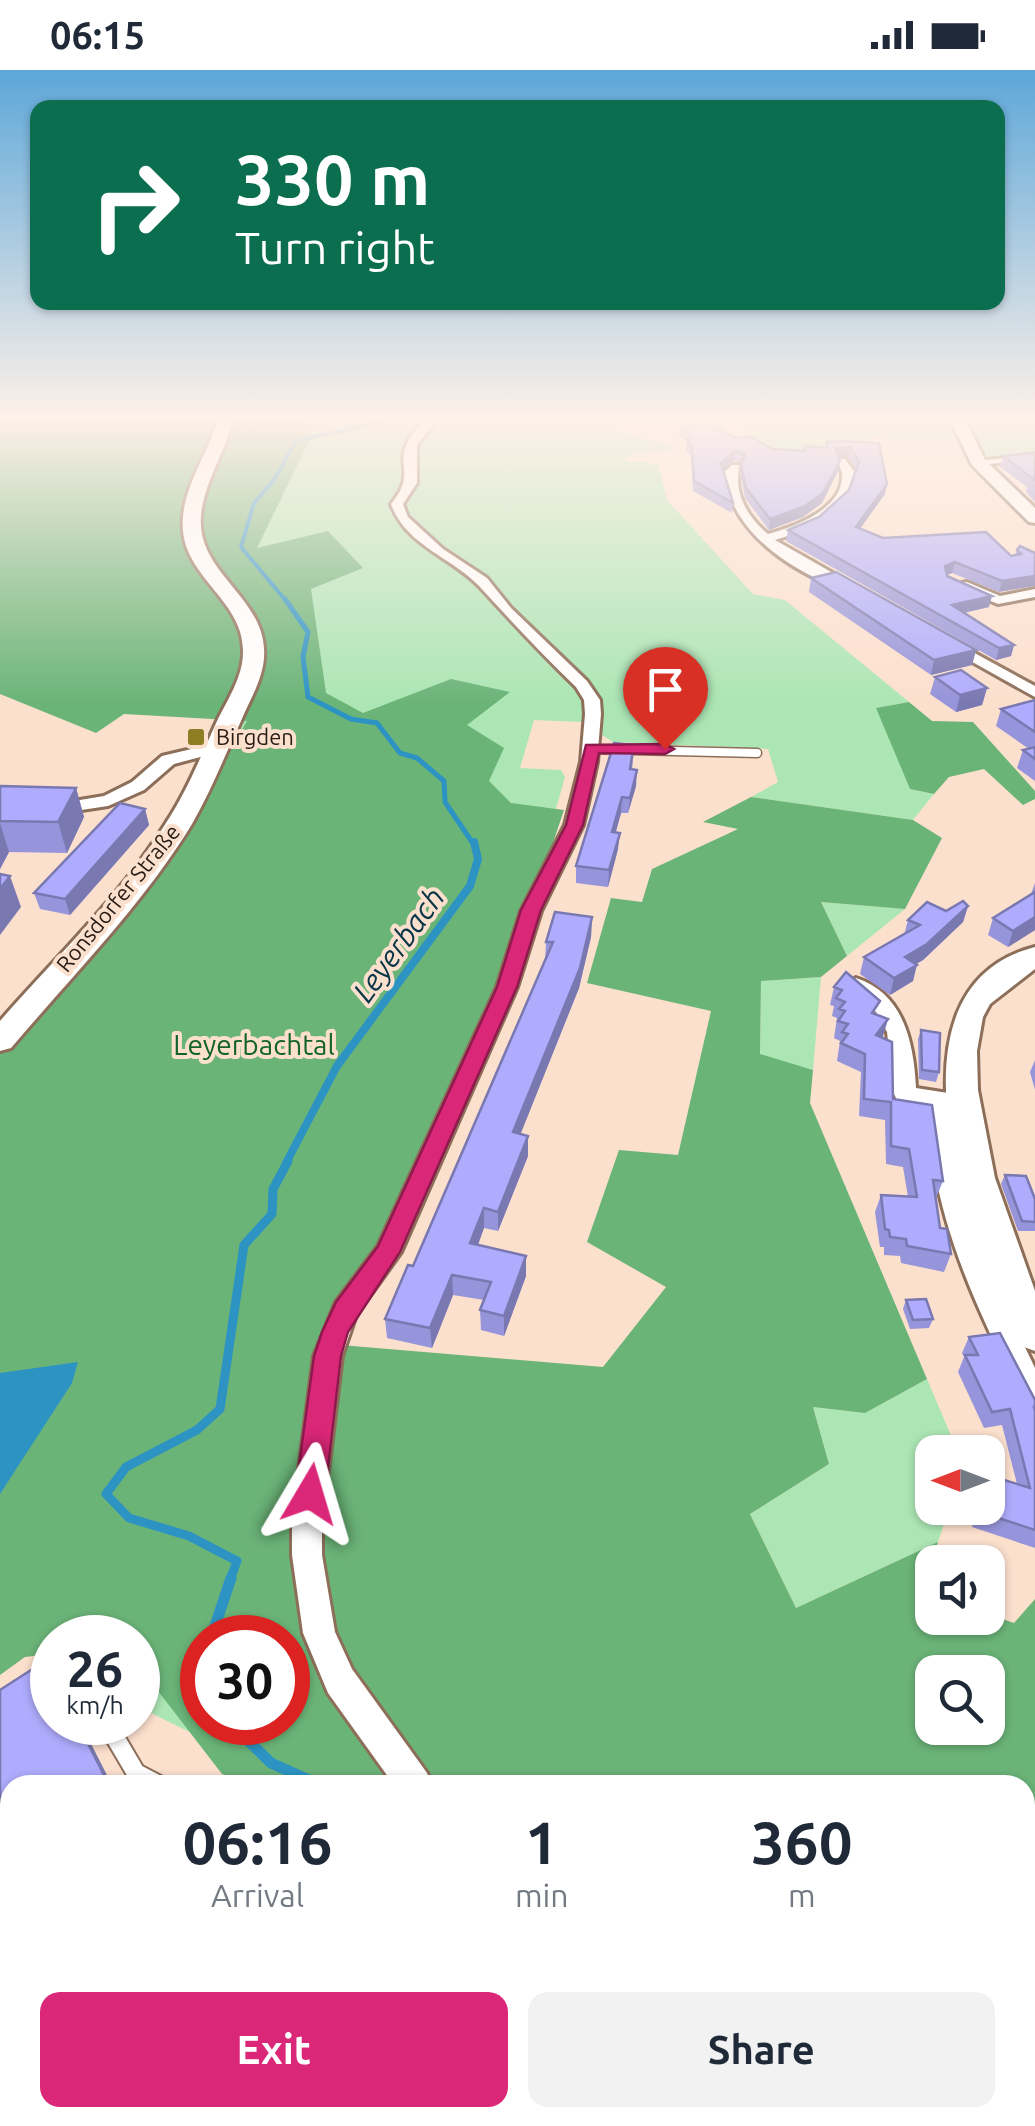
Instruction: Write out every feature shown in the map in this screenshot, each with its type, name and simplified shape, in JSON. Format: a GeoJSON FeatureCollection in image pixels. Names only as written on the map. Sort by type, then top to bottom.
{"type":"FeatureCollection","features":[{"type":"Feature","properties":{"kind":"main road","name":"Ronsdorfer Straße"},"geometry":{"type":"LineString","coordinates":[[0,1041],[171,836],[246,686],[254,652],[244,617],[204,564],[192,531],[193,511]]}},
{"type":"Feature","properties":{"kind":"main road"},"geometry":{"type":"LineString","coordinates":[[1035,956],[977,1001],[968,1016],[963,1059],[971,1150],[980,1189],[992,1232],[1035,1334]]}},
{"type":"Feature","properties":{"kind":"street"},"geometry":{"type":"LineString","coordinates":[[398,511],[438,552],[482,581],[582,684],[592,700],[592,748],[574,825],[531,910],[507,987],[388,1252],[346,1310],[328,1356],[306,1522],[319,1634],[340,1681],[408,1775]]}},
{"type":"Feature","properties":{"kind":"street"},"geometry":{"type":"LineString","coordinates":[[739,511],[766,539],[862,595]]}},
{"type":"Feature","properties":{"kind":"street"},"geometry":{"type":"LineString","coordinates":[[766,539],[802,526],[827,511]]}},
{"type":"Feature","properties":{"kind":"street"},"geometry":{"type":"LineString","coordinates":[[951,580],[998,600],[1035,593]]}},
{"type":"Feature","properties":{"kind":"street"},"geometry":{"type":"LineString","coordinates":[[938,637],[1035,692]]}},
{"type":"Feature","properties":{"kind":"street"},"geometry":{"type":"LineString","coordinates":[[0,801],[68,807],[108,800],[138,786],[168,760],[217,748]]}},
{"type":"Feature","properties":{"kind":"street"},"geometry":{"type":"LineString","coordinates":[[848,980],[880,1004],[903,1038],[905,1094],[940,1099],[947,1173],[961,1220],[1002,1329],[1035,1395]]}},
{"type":"Feature","properties":{"kind":"lane"},"geometry":{"type":"LineString","coordinates":[[592,748],[757,752]]}},
{"type":"Feature","properties":{"kind":"lane"},"geometry":{"type":"LineString","coordinates":[[119,1745],[138,1775]]}},
{"type":"Feature","properties":{"kind":"green space"},"geometry":{"type":"Polygon","coordinates":[[[0,511],[275,511],[257,548],[328,531],[363,568],[311,589],[326,693],[363,713],[451,679],[510,692],[467,725],[504,748],[489,781],[511,803],[564,810],[511,968],[341,1345],[603,1367],[666,1287],[587,1242],[619,1150],[678,1155],[711,1011],[587,983],[611,898],[642,902],[652,869],[738,829],[703,822],[751,797],[913,820],[942,838],[905,909],[821,902],[847,956],[821,977],[761,981],[760,1054],[813,1070],[810,1103],[927,1379],[865,1413],[813,1407],[829,1464],[750,1514],[796,1608],[915,1553],[915,1635],[1005,1635],[1005,1620],[1014,1623],[1035,1599],[1035,1775],[222,1774],[200,1745],[310,1745],[310,1615],[180,1615],[180,1720],[160,1694],[160,1615],[30,1615],[30,1656],[0,1675],[0,1051],[174,844],[247,721],[124,714],[96,733],[0,694],[0,511]]]}},
{"type":"Feature","properties":{"kind":"green space","name":"Leyerbachtal"},"geometry":{"type":"Polygon","coordinates":[[[244,511],[677,511],[753,594],[785,600],[909,702],[877,708],[910,789],[934,794],[913,820],[751,797],[778,782],[768,749],[613,742],[582,722],[534,720],[520,768],[561,770],[565,777],[552,823],[322,1346],[399,1691],[310,1720],[310,1615],[180,1615],[180,1727],[160,1717],[160,1615],[50,1615],[0,1060],[169,855],[260,676],[244,511]]]}},
{"type":"Feature","properties":{"kind":"green space"},"geometry":{"type":"Polygon","coordinates":[[[909,702],[932,721],[973,722],[1035,791],[1035,799],[1023,805],[984,769],[949,777],[934,794],[910,789],[876,708],[909,702]]]}},
{"type":"Feature","properties":{"kind":"green space"},"geometry":{"type":"Polygon","coordinates":[[[821,902],[905,909],[847,956],[821,902]]]}},
{"type":"Feature","properties":{"kind":"green space"},"geometry":{"type":"Polygon","coordinates":[[[821,977],[813,1070],[760,1055],[761,981],[821,977]]]}},
{"type":"Feature","properties":{"kind":"green space"},"geometry":{"type":"Polygon","coordinates":[[[927,1379],[951,1435],[915,1435],[915,1525],[944,1525],[938,1542],[915,1545],[915,1553],[796,1608],[750,1514],[829,1464],[813,1407],[865,1413],[927,1379]]]}},
{"type":"Feature","properties":{"kind":"water"},"geometry":{"type":"Polygon","coordinates":[[[78,1362],[72,1383],[0,1494],[0,1373],[78,1362]]]}},
{"type":"Feature","properties":{"kind":"building"},"geometry":{"type":"Polygon","coordinates":[[[764,511],[792,511],[770,519],[764,511]]]}},
{"type":"Feature","properties":{"kind":"building"},"geometry":{"type":"Polygon","coordinates":[[[826,511],[868,511],[856,527],[883,538],[986,532],[1011,556],[1021,554],[1017,550],[1020,546],[1035,553],[1035,576],[1002,581],[955,562],[945,566],[947,576],[992,596],[952,605],[1014,645],[999,648],[788,530],[826,511]]]}},
{"type":"Feature","properties":{"kind":"building"},"geometry":{"type":"Polygon","coordinates":[[[836,572],[976,650],[934,660],[811,578],[836,572]]]}},
{"type":"Feature","properties":{"kind":"building"},"geometry":{"type":"Polygon","coordinates":[[[961,670],[987,688],[960,695],[935,677],[961,670]]]}},
{"type":"Feature","properties":{"kind":"building"},"geometry":{"type":"Polygon","coordinates":[[[1035,700],[1035,732],[1001,709],[1035,700]]]}},
{"type":"Feature","properties":{"kind":"building"},"geometry":{"type":"Polygon","coordinates":[[[614,743],[634,745],[630,769],[637,770],[630,798],[622,797],[612,832],[620,833],[609,870],[576,866],[614,743]]]}},
{"type":"Feature","properties":{"kind":"building"},"geometry":{"type":"Polygon","coordinates":[[[1035,747],[1035,759],[1023,750],[1035,747]]]}},
{"type":"Feature","properties":{"kind":"building"},"geometry":{"type":"Polygon","coordinates":[[[0,786],[76,788],[58,822],[0,821],[0,786]]]}},
{"type":"Feature","properties":{"kind":"building"},"geometry":{"type":"Polygon","coordinates":[[[120,803],[145,809],[65,899],[34,893],[120,803]]]}},
{"type":"Feature","properties":{"kind":"building"},"geometry":{"type":"Polygon","coordinates":[[[0,874],[10,876],[0,889],[0,874]]]}},
{"type":"Feature","properties":{"kind":"building"},"geometry":{"type":"Polygon","coordinates":[[[1035,892],[1035,917],[1013,931],[993,918],[1035,892]]]}},
{"type":"Feature","properties":{"kind":"building"},"geometry":{"type":"Polygon","coordinates":[[[963,901],[968,906],[927,944],[905,957],[917,965],[894,978],[864,957],[920,925],[908,920],[927,902],[946,911],[963,901]]]}},
{"type":"Feature","properties":{"kind":"building"},"geometry":{"type":"Polygon","coordinates":[[[555,912],[592,917],[580,968],[513,1132],[528,1136],[498,1212],[484,1208],[470,1243],[526,1256],[504,1316],[480,1310],[491,1282],[452,1275],[430,1328],[385,1319],[408,1265],[413,1266],[553,942],[546,942],[555,912]]]}},
{"type":"Feature","properties":{"kind":"building"},"geometry":{"type":"Polygon","coordinates":[[[846,972],[880,1001],[872,1013],[888,1019],[876,1035],[892,1042],[893,1099],[932,1105],[943,1181],[933,1180],[940,1228],[947,1229],[951,1254],[907,1246],[906,1239],[890,1237],[885,1229],[881,1195],[917,1197],[909,1149],[891,1146],[891,1102],[864,1099],[865,1054],[841,1043],[848,1034],[842,1032],[848,1024],[838,1021],[845,1011],[839,1009],[845,1002],[836,998],[842,990],[834,987],[846,972]]]}},
{"type":"Feature","properties":{"kind":"building"},"geometry":{"type":"Polygon","coordinates":[[[921,1030],[940,1033],[939,1072],[922,1070],[921,1030]]]}},
{"type":"Feature","properties":{"kind":"building"},"geometry":{"type":"Polygon","coordinates":[[[1005,1175],[1026,1176],[1035,1199],[1035,1222],[1022,1221],[1005,1175]]]}},
{"type":"Feature","properties":{"kind":"building"},"geometry":{"type":"Polygon","coordinates":[[[926,1299],[933,1319],[913,1320],[906,1300],[926,1299]]]}},
{"type":"Feature","properties":{"kind":"building"},"geometry":{"type":"Polygon","coordinates":[[[1000,1333],[1035,1400],[1035,1530],[1005,1520],[1005,1480],[1030,1488],[1010,1409],[992,1412],[965,1355],[978,1355],[969,1337],[1000,1333]]]}},
{"type":"Feature","properties":{"kind":"building"},"geometry":{"type":"Polygon","coordinates":[[[30,1671],[30,1745],[89,1745],[104,1775],[0,1775],[0,1690],[30,1671]]]}},
{"type":"Feature","properties":{"kind":"waterway","name":"Leyerbach"},"geometry":{"type":"LineString","coordinates":[[252,511],[241,547],[287,602]]}},
{"type":"Feature","properties":{"kind":"waterway","name":"Leyerbach"},"geometry":{"type":"LineString","coordinates":[[285,599],[308,632],[303,657],[308,697],[351,719],[377,723],[400,753],[417,758],[444,781],[445,802],[474,845]]}},
{"type":"Feature","properties":{"kind":"waterway","name":"Leyerbach"},"geometry":{"type":"LineString","coordinates":[[286,1163],[337,1066],[470,886],[478,859],[474,842]]}},
{"type":"Feature","properties":{"kind":"waterway","name":"Leyerbach"},"geometry":{"type":"LineString","coordinates":[[230,1580],[237,1561],[189,1536],[129,1518],[106,1494],[126,1467],[197,1430],[220,1409],[244,1245],[272,1214],[273,1189],[288,1161]]}},
{"type":"Feature","properties":{"kind":"waterway","name":"Leyerbach"},"geometry":{"type":"LineString","coordinates":[[219,1615],[231,1578]]}},
{"type":"Feature","properties":{"kind":"waterway","name":"Leyerbach"},"geometry":{"type":"LineString","coordinates":[[253,1745],[271,1763],[298,1775]]}},
{"type":"Feature","properties":{"kind":"place","name":"Birgden"},"geometry":{"type":"Point","coordinates":[196,737]}},
{"type":"Feature","properties":{"kind":"route"},"geometry":{"type":"LineString","coordinates":[[310,1494],[328,1356],[335,1332],[388,1252],[507,987],[531,910],[574,825],[592,748],[665,749]]}}]}
